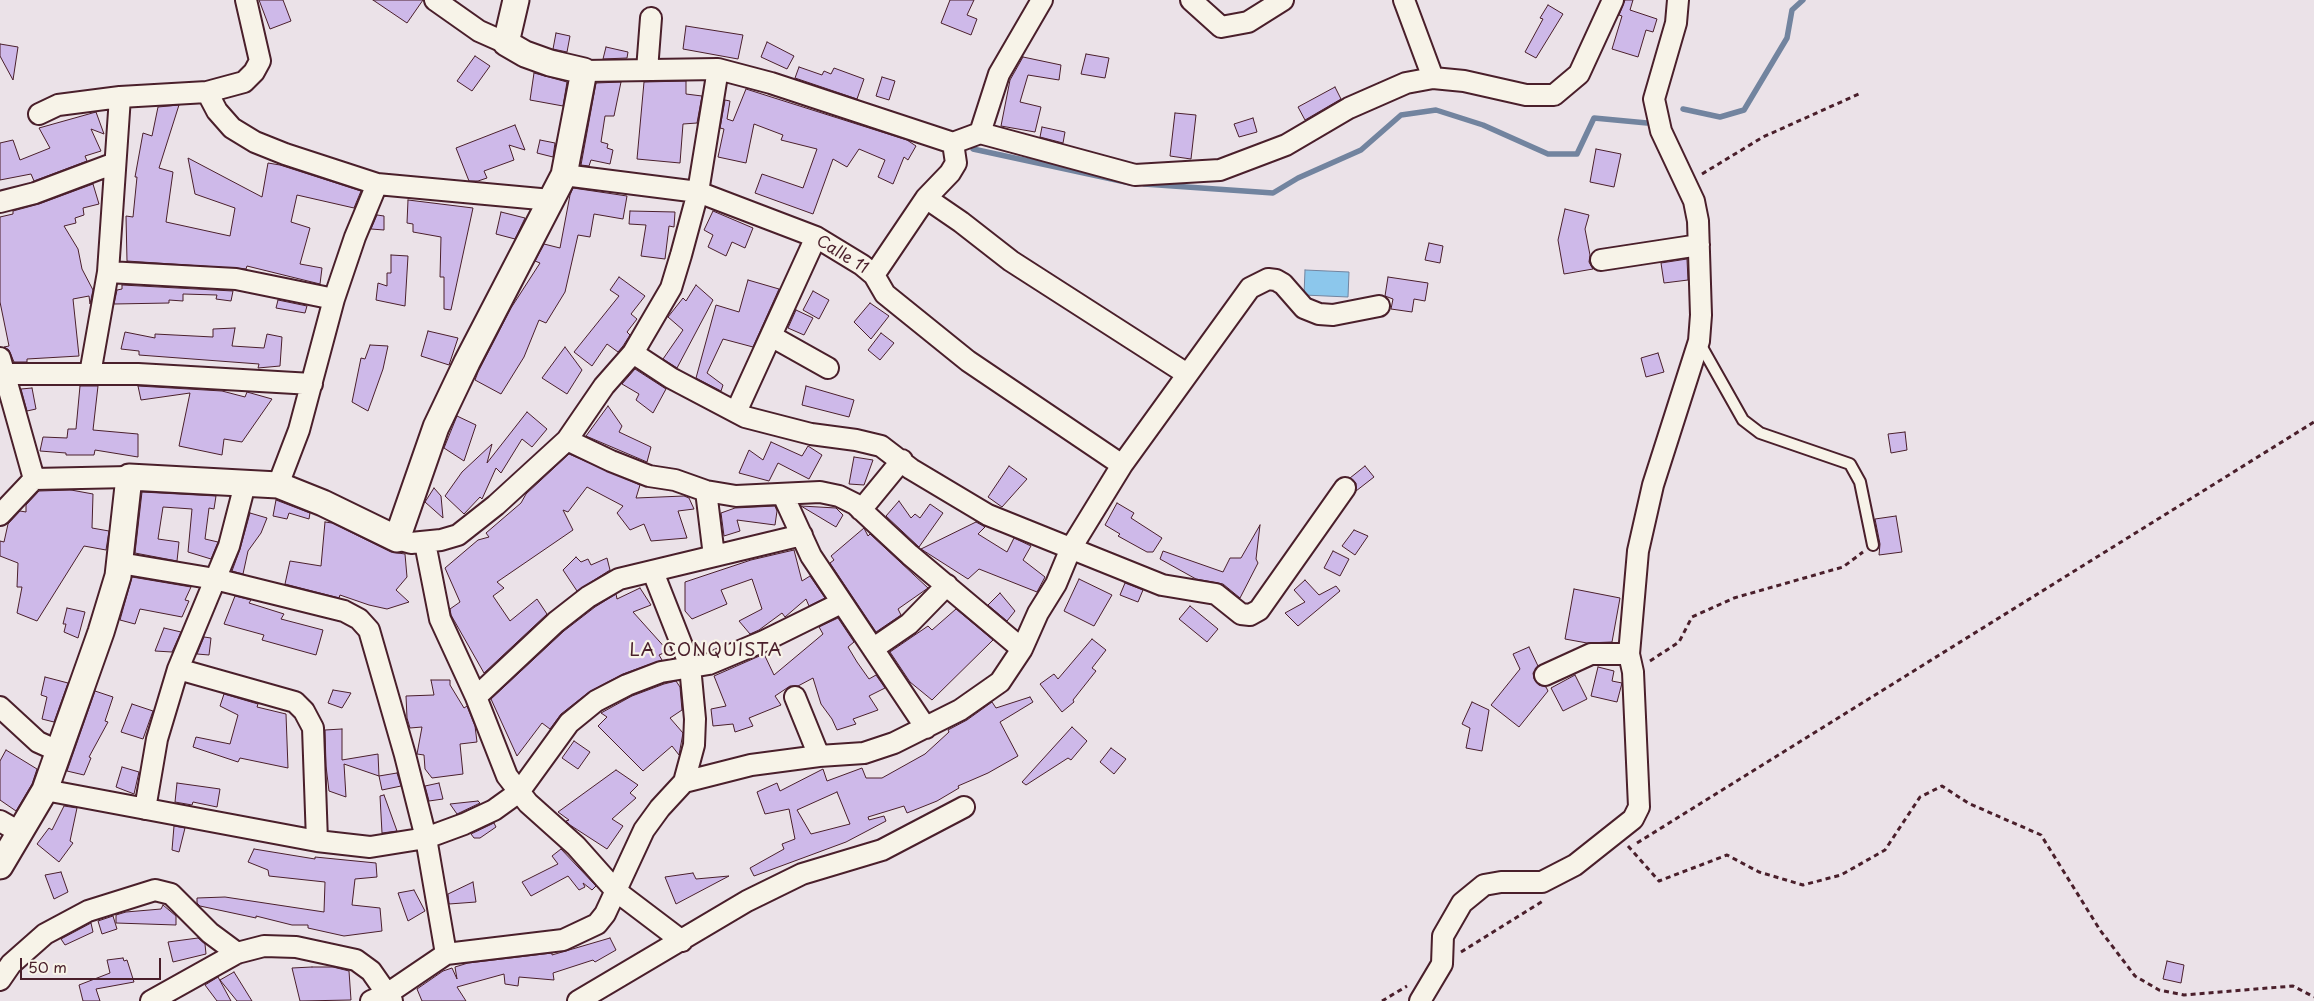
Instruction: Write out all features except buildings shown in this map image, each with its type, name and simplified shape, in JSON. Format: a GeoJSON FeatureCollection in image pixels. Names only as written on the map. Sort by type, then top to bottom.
{"type":"FeatureCollection","features":[{"type":"Feature","properties":{"kind":"street"},"geometry":{"type":"LineString","coordinates":[[39,114],[58,105],[120,97],[207,92],[244,82],[254,72],[260,61],[254,24],[246,0]]}},
{"type":"Feature","properties":{"kind":"street"},"geometry":{"type":"LineString","coordinates":[[435,0],[479,31],[525,54],[550,63],[584,71],[718,69],[771,83],[953,143],[980,133],[1135,175],[1220,170],[1286,145],[1349,108],[1406,83],[1434,78],[1464,81],[1526,95],[1554,95],[1578,74],[1613,0]]}},
{"type":"Feature","properties":{"kind":"street"},"geometry":{"type":"LineString","coordinates":[[506,43],[516,0]]}},
{"type":"Feature","properties":{"kind":"street"},"geometry":{"type":"LineString","coordinates":[[980,133],[998,74],[1042,0]]}},
{"type":"Feature","properties":{"kind":"street"},"geometry":{"type":"LineString","coordinates":[[1191,0],[1221,27],[1248,22],[1283,0]]}},
{"type":"Feature","properties":{"kind":"street"},"geometry":{"type":"LineString","coordinates":[[1404,0],[1434,78]]}},
{"type":"Feature","properties":{"kind":"street"},"geometry":{"type":"LineString","coordinates":[[1420,1001],[1442,964],[1443,936],[1462,903],[1484,885],[1500,882],[1542,882],[1575,865],[1633,820],[1639,807],[1631,663],[1638,551],[1653,486],[1699,341],[1698,221],[1694,201],[1660,131],[1654,98],[1676,23],[1678,0]]}},
{"type":"Feature","properties":{"kind":"street"},"geometry":{"type":"LineString","coordinates":[[647,70],[651,18]]}},
{"type":"Feature","properties":{"kind":"street"},"geometry":{"type":"LineString","coordinates":[[0,516],[34,479],[129,477],[278,485],[323,503],[397,539],[425,543],[458,534],[496,505],[567,440],[604,386],[633,353],[671,288],[698,192],[718,69]]}},
{"type":"Feature","properties":{"kind":"street"},"geometry":{"type":"LineString","coordinates":[[397,539],[436,426],[564,175],[584,71]]}},
{"type":"Feature","properties":{"kind":"street"},"geometry":{"type":"LineString","coordinates":[[207,92],[217,112],[232,128],[255,142],[376,184],[551,200]]}},
{"type":"Feature","properties":{"kind":"street"},"geometry":{"type":"LineString","coordinates":[[90,374],[108,272],[120,97]]}},
{"type":"Feature","properties":{"kind":"street"},"geometry":{"type":"LineString","coordinates":[[874,276],[926,198],[950,173],[956,163],[953,143]]}},
{"type":"Feature","properties":{"kind":"street"},"geometry":{"type":"LineString","coordinates":[[0,202],[35,192],[116,162]]}},
{"type":"Feature","properties":{"kind":"street","name":"Calle 11"},"geometry":{"type":"LineString","coordinates":[[564,175],[698,192],[816,237],[862,265],[874,276],[885,294],[968,361],[1122,465]]}},
{"type":"Feature","properties":{"kind":"street"},"geometry":{"type":"LineString","coordinates":[[278,485],[299,430],[334,299],[355,237],[376,184]]}},
{"type":"Feature","properties":{"kind":"street"},"geometry":{"type":"LineString","coordinates":[[926,198],[1011,261],[1187,374]]}},
{"type":"Feature","properties":{"kind":"street"},"geometry":{"type":"LineString","coordinates":[[736,412],[816,237]]}},
{"type":"Feature","properties":{"kind":"street"},"geometry":{"type":"LineString","coordinates":[[1602,260],[1699,246]]}},
{"type":"Feature","properties":{"kind":"street"},"geometry":{"type":"LineString","coordinates":[[108,272],[236,279],[334,299]]}},
{"type":"Feature","properties":{"kind":"street"},"geometry":{"type":"LineString","coordinates":[[684,782],[751,765],[819,756],[864,753],[894,743],[960,710],[1000,682],[1022,649],[1038,613],[1056,584],[1072,548],[1122,465],[1243,295],[1250,288],[1268,278],[1283,284],[1304,308],[1319,314],[1333,315],[1379,306]]}},
{"type":"Feature","properties":{"kind":"street"},"geometry":{"type":"LineString","coordinates":[[771,336],[828,368]]}},
{"type":"Feature","properties":{"kind":"street"},"geometry":{"type":"LineString","coordinates":[[633,353],[671,378],[745,417],[811,434],[856,440],[881,446],[902,460],[911,469],[988,515],[1170,588],[1216,594],[1241,614],[1250,615],[1259,610],[1345,488]]}},
{"type":"Feature","properties":{"kind":"street"},"geometry":{"type":"LineString","coordinates":[[34,479],[2,366],[90,374],[138,374],[312,384]]}},
{"type":"Feature","properties":{"kind":"street"},"geometry":{"type":"LineString","coordinates":[[567,440],[611,461],[649,476],[675,480],[706,491],[736,496],[820,492],[839,496],[861,510],[910,555],[1022,649]]}},
{"type":"Feature","properties":{"kind":"street"},"geometry":{"type":"LineString","coordinates":[[861,510],[902,460]]}},
{"type":"Feature","properties":{"kind":"street"},"geometry":{"type":"LineString","coordinates":[[0,866],[10,827],[45,790],[101,632],[118,576],[129,477]]}},
{"type":"Feature","properties":{"kind":"street"},"geometry":{"type":"LineString","coordinates":[[145,809],[157,739],[178,670],[229,546],[245,484]]}},
{"type":"Feature","properties":{"kind":"street"},"geometry":{"type":"LineString","coordinates":[[706,491],[714,556]]}},
{"type":"Feature","properties":{"kind":"street"},"geometry":{"type":"LineString","coordinates":[[782,495],[811,556],[926,728]]}},
{"type":"Feature","properties":{"kind":"street"},"geometry":{"type":"LineString","coordinates":[[476,697],[556,622],[588,597],[620,579],[802,535]]}},
{"type":"Feature","properties":{"kind":"street"},"geometry":{"type":"LineString","coordinates":[[425,543],[440,619],[476,697],[507,776],[519,792],[576,846],[616,891],[682,940]]}},
{"type":"Feature","properties":{"kind":"street"},"geometry":{"type":"LineString","coordinates":[[120,563],[215,579],[344,611],[359,619],[369,630],[405,755],[426,838],[446,954]]}},
{"type":"Feature","properties":{"kind":"street"},"geometry":{"type":"LineString","coordinates":[[151,1001],[237,953],[264,946],[296,947],[356,960],[371,971],[383,998],[446,954],[564,940],[596,924],[606,914],[644,830],[660,808],[684,782],[694,745],[695,718],[690,666],[652,572]]}},
{"type":"Feature","properties":{"kind":"street"},"geometry":{"type":"LineString","coordinates":[[874,648],[909,624],[947,585]]}},
{"type":"Feature","properties":{"kind":"street"},"geometry":{"type":"LineString","coordinates":[[45,790],[317,841],[370,848],[426,838],[464,824],[494,810],[519,792],[569,723],[596,701],[627,685],[661,672],[709,664],[764,641],[841,603]]}},
{"type":"Feature","properties":{"kind":"street"},"geometry":{"type":"LineString","coordinates":[[1545,675],[1591,654],[1631,663]]}},
{"type":"Feature","properties":{"kind":"street"},"geometry":{"type":"LineString","coordinates":[[178,670],[295,702],[304,711],[313,728],[317,841]]}},
{"type":"Feature","properties":{"kind":"street"},"geometry":{"type":"LineString","coordinates":[[795,697],[819,756]]}},
{"type":"Feature","properties":{"kind":"street"},"geometry":{"type":"LineString","coordinates":[[0,707],[38,742],[58,751]]}},
{"type":"Feature","properties":{"kind":"street"},"geometry":{"type":"LineString","coordinates":[[578,1001],[747,901],[802,874],[882,850],[964,807]]}},
{"type":"Feature","properties":{"kind":"street"},"geometry":{"type":"LineString","coordinates":[[0,980],[11,964],[45,934],[88,910],[155,890],[171,894],[210,933],[237,953]]}},
{"type":"Feature","properties":{"kind":"lane"},"geometry":{"type":"LineString","coordinates":[[1699,341],[1744,420],[1760,433],[1850,464],[1860,482],[1872,545]]}},
{"type":"Feature","properties":{"kind":"path"},"geometry":{"type":"LineString","coordinates":[[1686,183],[1763,137],[1860,93]]}},
{"type":"Feature","properties":{"kind":"path"},"geometry":{"type":"LineString","coordinates":[[1621,853],[2314,422]]}},
{"type":"Feature","properties":{"kind":"path"},"geometry":{"type":"LineString","coordinates":[[1631,663],[1679,642],[1692,617],[1734,598],[1843,566],[1872,545]]}},
{"type":"Feature","properties":{"kind":"path"},"geometry":{"type":"LineString","coordinates":[[1616,833],[1659,881],[1727,855],[1758,872],[1802,885],[1841,875],[1885,850],[1920,797],[1942,786],[1968,803],[2041,836],[2106,938],[2135,976],[2158,990],[2184,995],[2293,986],[2314,997]]}},
{"type":"Feature","properties":{"kind":"path"},"geometry":{"type":"LineString","coordinates":[[1442,964],[1548,898]]}},
{"type":"Feature","properties":{"kind":"path"},"geometry":{"type":"LineString","coordinates":[[1382,1001],[1412,982]]}},
{"type":"Feature","properties":{"kind":"water"},"geometry":{"type":"Polygon","coordinates":[[[1305,270],[1349,272],[1348,297],[1304,295],[1305,270]]]}},
{"type":"Feature","properties":{"kind":"waterway"},"geometry":{"type":"LineString","coordinates":[[1683,109],[1720,117],[1744,110],[1787,38],[1792,10],[1803,0]]}},
{"type":"Feature","properties":{"kind":"waterway"},"geometry":{"type":"LineString","coordinates":[[1144,184],[1273,193],[1298,178],[1361,150],[1401,115],[1436,110],[1483,125],[1548,154],[1577,154],[1594,118],[1647,123]]}},
{"type":"Feature","properties":{"kind":"waterway"},"geometry":{"type":"LineString","coordinates":[[973,149],[1130,183]]}},
{"type":"Feature","properties":{"kind":"district","name":"LA CONQUISTA"},"geometry":{"type":"Point","coordinates":[706,651]}}]}
